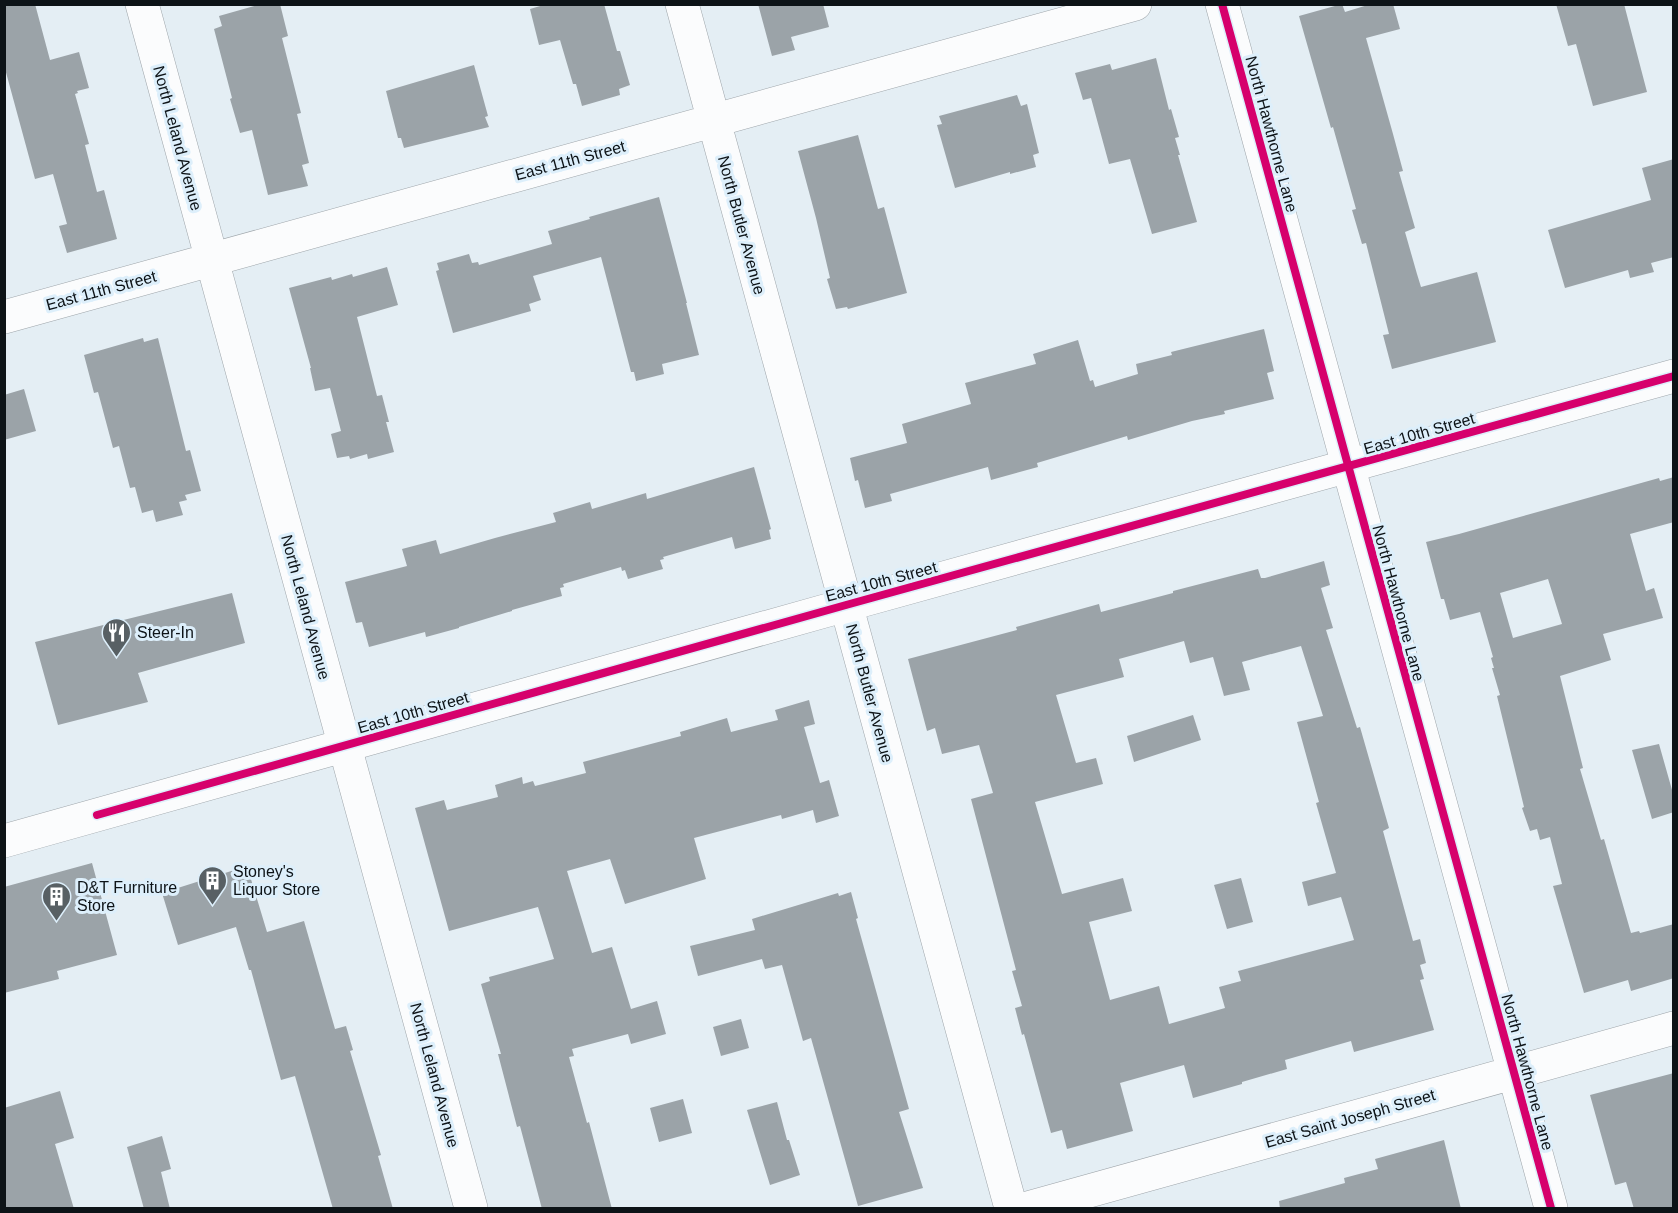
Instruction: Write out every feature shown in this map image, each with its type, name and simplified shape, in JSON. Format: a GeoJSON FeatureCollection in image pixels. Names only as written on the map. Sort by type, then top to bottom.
{"type":"FeatureCollection","features":[{"type":"Feature","properties":{"kind":"street","name":"North Leland Avenue"},"geometry":{"type":"LineString","coordinates":[[142,4],[471,1209]]}},
{"type":"Feature","properties":{"kind":"street","name":"North Butler Avenue"},"geometry":{"type":"LineString","coordinates":[[682,4],[1011,1209]]}},
{"type":"Feature","properties":{"kind":"street","name":"East 11th Street"},"geometry":{"type":"LineString","coordinates":[[4,316],[1136,4]]}},
{"type":"Feature","properties":{"kind":"street","name":"North Hawthorne Lane"},"geometry":{"type":"LineString","coordinates":[[1222,4],[1551,1209]]}},
{"type":"Feature","properties":{"kind":"street","name":"East 10th Street"},"geometry":{"type":"LineString","coordinates":[[4,841],[1674,376]]}},
{"type":"Feature","properties":{"kind":"street","name":"East Saint Joseph Street"},"geometry":{"type":"LineString","coordinates":[[1028,1209],[1674,1028]]}},
{"type":"Feature","properties":{"kind":"building"},"geometry":{"type":"Polygon","coordinates":[[[4,4],[35,4],[50,60],[79,52],[89,88],[77,91],[78,93],[75,94],[89,144],[85,145],[97,192],[104,190],[117,239],[67,253],[59,226],[67,224],[53,174],[35,179],[4,65],[4,4]]]}},
{"type":"Feature","properties":{"kind":"building"},"geometry":{"type":"Polygon","coordinates":[[[261,4],[280,4],[288,36],[282,38],[301,113],[297,114],[309,163],[302,165],[308,186],[268,195],[252,130],[240,133],[214,29],[222,26],[219,16],[261,4]]]}},
{"type":"Feature","properties":{"kind":"building"},"geometry":{"type":"Polygon","coordinates":[[[547,4],[604,4],[617,51],[620,51],[630,85],[619,89],[620,95],[582,106],[560,40],[539,45],[530,9],[547,4]]]}},
{"type":"Feature","properties":{"kind":"building"},"geometry":{"type":"Polygon","coordinates":[[[758,4],[823,4],[829,27],[791,37],[795,50],[772,56],[758,4]]]}},
{"type":"Feature","properties":{"kind":"building"},"geometry":{"type":"Polygon","coordinates":[[[1342,4],[1345,12],[1371,4],[1393,4],[1400,29],[1366,38],[1403,171],[1399,172],[1415,228],[1405,232],[1417,274],[1421,287],[1477,272],[1496,342],[1392,369],[1383,335],[1389,334],[1366,243],[1362,244],[1352,210],[1356,209],[1299,16],[1342,4]]]}},
{"type":"Feature","properties":{"kind":"building"},"geometry":{"type":"Polygon","coordinates":[[[1556,4],[1624,4],[1647,92],[1593,106],[1576,44],[1568,46],[1556,4]]]}},
{"type":"Feature","properties":{"kind":"building"},"geometry":{"type":"Polygon","coordinates":[[[1156,58],[1169,110],[1171,109],[1179,137],[1175,138],[1180,155],[1178,155],[1197,222],[1152,234],[1130,159],[1109,164],[1091,98],[1083,100],[1075,73],[1110,64],[1112,70],[1156,58]]]}},
{"type":"Feature","properties":{"kind":"building"},"geometry":{"type":"Polygon","coordinates":[[[474,65],[489,127],[404,148],[401,138],[398,138],[386,91],[474,65]]]}},
{"type":"Feature","properties":{"kind":"building"},"geometry":{"type":"Polygon","coordinates":[[[1017,95],[1021,106],[1027,104],[1039,153],[1033,155],[1036,167],[955,188],[937,125],[942,124],[939,116],[1017,95]]]}},
{"type":"Feature","properties":{"kind":"building"},"geometry":{"type":"Polygon","coordinates":[[[858,135],[878,209],[884,207],[907,293],[848,309],[847,307],[836,309],[827,279],[830,278],[816,218],[798,151],[858,135]]]}},
{"type":"Feature","properties":{"kind":"building"},"geometry":{"type":"Polygon","coordinates":[[[1674,159],[1674,257],[1651,263],[1654,272],[1630,278],[1628,270],[1565,288],[1548,230],[1651,200],[1642,168],[1674,159]]]}},
{"type":"Feature","properties":{"kind":"building"},"geometry":{"type":"Polygon","coordinates":[[[659,197],[699,355],[662,364],[664,374],[636,381],[634,372],[631,372],[601,257],[533,276],[541,300],[529,304],[531,311],[453,333],[436,271],[439,270],[437,263],[469,254],[472,263],[478,262],[479,265],[552,244],[548,231],[659,197]]]}},
{"type":"Feature","properties":{"kind":"building"},"geometry":{"type":"Polygon","coordinates":[[[387,267],[398,305],[357,317],[377,396],[382,395],[394,452],[368,459],[367,454],[350,459],[349,456],[337,458],[331,434],[341,431],[330,388],[315,391],[289,288],[331,277],[332,280],[352,274],[353,277],[387,267]]]}},
{"type":"Feature","properties":{"kind":"building"},"geometry":{"type":"Polygon","coordinates":[[[1264,329],[1274,371],[1267,373],[1274,399],[1224,411],[1225,414],[1128,440],[1127,436],[1037,463],[1038,467],[991,480],[988,467],[890,494],[892,501],[865,508],[858,480],[855,481],[850,458],[907,443],[902,424],[971,404],[965,383],[1036,364],[1033,354],[1078,340],[1090,381],[1093,380],[1095,387],[1138,374],[1136,364],[1172,355],[1171,352],[1264,329]]]}},
{"type":"Feature","properties":{"kind":"building"},"geometry":{"type":"Polygon","coordinates":[[[143,338],[144,342],[158,338],[186,451],[190,450],[201,491],[185,495],[187,500],[179,502],[183,515],[156,522],[153,510],[142,513],[135,487],[130,488],[119,446],[113,448],[98,392],[94,393],[84,355],[143,338]]]}},
{"type":"Feature","properties":{"kind":"building"},"geometry":{"type":"Polygon","coordinates":[[[24,389],[36,431],[4,440],[4,395],[24,389]]]}},
{"type":"Feature","properties":{"kind":"building"},"geometry":{"type":"Polygon","coordinates":[[[754,467],[771,529],[769,530],[771,539],[735,549],[732,537],[663,557],[664,559],[660,560],[663,569],[628,579],[625,570],[622,571],[621,567],[563,584],[564,587],[560,588],[562,596],[426,637],[425,632],[369,647],[362,622],[356,623],[345,582],[407,566],[402,549],[436,540],[440,554],[556,522],[553,513],[590,502],[592,509],[646,493],[647,499],[754,467]]]}},
{"type":"Feature","properties":{"kind":"building"},"geometry":{"type":"Polygon","coordinates":[[[1674,477],[1674,522],[1630,534],[1646,591],[1654,588],[1663,618],[1603,634],[1611,660],[1560,676],[1583,768],[1580,769],[1601,840],[1604,839],[1631,933],[1639,931],[1640,933],[1674,924],[1674,978],[1631,991],[1628,980],[1584,993],[1553,886],[1562,884],[1550,837],[1540,840],[1537,829],[1530,831],[1522,808],[1524,807],[1497,696],[1500,695],[1492,668],[1494,668],[1491,658],[1493,657],[1480,612],[1450,620],[1444,599],[1441,599],[1426,542],[1659,478],[1660,481],[1674,477]],[[1548,579],[1500,593],[1513,638],[1562,624],[1548,579]]]}},
{"type":"Feature","properties":{"kind":"building"},"geometry":{"type":"Polygon","coordinates":[[[1324,561],[1330,585],[1321,588],[1333,628],[1326,630],[1357,728],[1360,727],[1389,828],[1383,831],[1413,941],[1420,939],[1426,963],[1420,965],[1424,979],[1420,980],[1434,1030],[1354,1052],[1351,1041],[1285,1060],[1287,1069],[1193,1098],[1184,1065],[1120,1083],[1133,1131],[1067,1149],[1062,1130],[1051,1133],[1015,1008],[1022,1006],[1012,971],[1016,970],[971,799],[993,793],[979,745],[942,754],[935,728],[927,731],[908,659],[1017,630],[1016,627],[1099,604],[1101,612],[1258,569],[1261,578],[1324,561]],[[1184,641],[1119,659],[1124,677],[1056,695],[1076,763],[1096,758],[1103,784],[1035,802],[1062,894],[1123,878],[1132,911],[1089,922],[1110,1000],[1159,986],[1169,1024],[1225,1008],[1219,987],[1241,981],[1238,971],[1354,940],[1341,897],[1308,906],[1302,882],[1336,873],[1316,803],[1319,802],[1297,722],[1323,716],[1301,646],[1242,662],[1250,690],[1224,696],[1213,657],[1190,663],[1184,641]]]}},
{"type":"Feature","properties":{"kind":"building","name":"Steer-In"},"geometry":{"type":"Polygon","coordinates":[[[232,593],[245,643],[138,673],[148,702],[58,725],[35,642],[232,593]]]}},
{"type":"Feature","properties":{"kind":"building"},"geometry":{"type":"Polygon","coordinates":[[[809,700],[815,724],[804,727],[820,783],[829,780],[839,816],[816,823],[813,810],[782,819],[781,815],[694,838],[706,879],[625,904],[610,859],[567,871],[592,953],[612,947],[631,1009],[657,1001],[666,1034],[631,1044],[628,1034],[572,1049],[574,1056],[569,1057],[612,1209],[542,1209],[520,1126],[517,1127],[498,1054],[501,1054],[481,984],[490,981],[489,977],[554,959],[538,907],[449,931],[415,808],[444,800],[447,810],[498,797],[495,785],[522,777],[523,784],[533,781],[535,786],[586,773],[583,762],[681,736],[680,732],[727,718],[731,732],[778,720],[775,710],[809,700]]]}},
{"type":"Feature","properties":{"kind":"building"},"geometry":{"type":"Polygon","coordinates":[[[1193,715],[1201,740],[1134,762],[1127,736],[1193,715]]]}},
{"type":"Feature","properties":{"kind":"building"},"geometry":{"type":"Polygon","coordinates":[[[1659,744],[1674,797],[1674,812],[1652,819],[1632,750],[1659,744]]]}},
{"type":"Feature","properties":{"kind":"building","name":"D&T Furniture Store"},"geometry":{"type":"Polygon","coordinates":[[[92,863],[117,955],[57,971],[59,979],[4,993],[4,887],[92,863]]]}},
{"type":"Feature","properties":{"kind":"building"},"geometry":{"type":"Polygon","coordinates":[[[247,866],[267,932],[304,921],[335,1029],[346,1026],[353,1050],[350,1051],[381,1155],[378,1156],[393,1209],[333,1209],[295,1076],[281,1080],[251,970],[249,970],[236,927],[178,945],[162,893],[247,866]]]}},
{"type":"Feature","properties":{"kind":"building"},"geometry":{"type":"Polygon","coordinates":[[[1241,878],[1253,922],[1227,929],[1214,885],[1241,878]]]}},
{"type":"Feature","properties":{"kind":"building"},"geometry":{"type":"Polygon","coordinates":[[[851,892],[858,918],[856,919],[909,1109],[899,1112],[923,1188],[858,1206],[811,1038],[803,1041],[782,965],[765,969],[762,959],[698,976],[690,946],[755,930],[752,919],[838,893],[839,896],[851,892]]]}},
{"type":"Feature","properties":{"kind":"building"},"geometry":{"type":"Polygon","coordinates":[[[741,1019],[749,1048],[721,1056],[713,1027],[741,1019]]]}},
{"type":"Feature","properties":{"kind":"building"},"geometry":{"type":"Polygon","coordinates":[[[1674,1073],[1674,1209],[1634,1209],[1626,1182],[1615,1185],[1590,1095],[1674,1073]]]}},
{"type":"Feature","properties":{"kind":"building"},"geometry":{"type":"Polygon","coordinates":[[[60,1091],[74,1138],[55,1144],[74,1209],[4,1209],[4,1108],[60,1091]]]}},
{"type":"Feature","properties":{"kind":"building"},"geometry":{"type":"Polygon","coordinates":[[[683,1099],[692,1133],[659,1142],[650,1108],[683,1099]]]}},
{"type":"Feature","properties":{"kind":"building"},"geometry":{"type":"Polygon","coordinates":[[[777,1102],[787,1140],[789,1140],[800,1175],[770,1185],[747,1110],[777,1102]]]}},
{"type":"Feature","properties":{"kind":"building"},"geometry":{"type":"Polygon","coordinates":[[[162,1136],[171,1169],[161,1172],[170,1209],[144,1209],[127,1147],[162,1136]]]}},
{"type":"Feature","properties":{"kind":"building"},"geometry":{"type":"Polygon","coordinates":[[[1444,1140],[1461,1209],[1280,1209],[1279,1201],[1345,1183],[1344,1178],[1378,1169],[1375,1159],[1444,1140]]]}},
{"type":"Feature","properties":{"kind":"cycle path"},"geometry":{"type":"LineString","coordinates":[[1222,4],[1551,1208]]}},
{"type":"Feature","properties":{"kind":"cycle path"},"geometry":{"type":"LineString","coordinates":[[97,815],[1674,376]]}},
{"type":"Feature","properties":{"kind":"place","name":"Steer-In"},"geometry":{"type":"Point","coordinates":[116,658]}},
{"type":"Feature","properties":{"kind":"place","name":"Stoney's Liquor Store"},"geometry":{"type":"Point","coordinates":[212,906]}},
{"type":"Feature","properties":{"kind":"place","name":"D&T Furniture Store"},"geometry":{"type":"Point","coordinates":[56,922]}}]}
